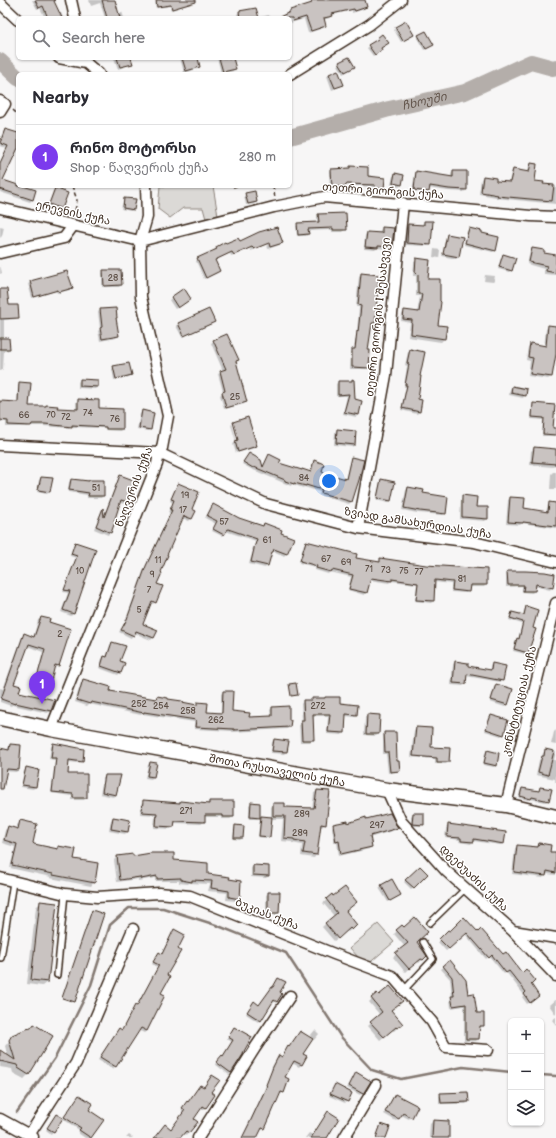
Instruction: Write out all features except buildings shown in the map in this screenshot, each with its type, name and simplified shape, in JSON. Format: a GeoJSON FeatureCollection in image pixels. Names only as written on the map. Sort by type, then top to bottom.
{"type":"FeatureCollection","features":[{"type":"Feature","properties":{"kind":"main road","name":"შოთა რუსთაველის ქუჩა"},"geometry":{"type":"LineString","coordinates":[[0,718],[50,729],[387,790],[506,805],[556,817]]}},
{"type":"Feature","properties":{"kind":"street"},"geometry":{"type":"LineString","coordinates":[[71,0],[75,16]]}},
{"type":"Feature","properties":{"kind":"street"},"geometry":{"type":"LineString","coordinates":[[292,73],[369,25],[401,0]]}},
{"type":"Feature","properties":{"kind":"street"},"geometry":{"type":"LineString","coordinates":[[0,3],[16,18]]}},
{"type":"Feature","properties":{"kind":"street"},"geometry":{"type":"LineString","coordinates":[[85,61],[97,72]]}},
{"type":"Feature","properties":{"kind":"street","name":"წაღვერის ქუჩა"},"geometry":{"type":"LineString","coordinates":[[50,729],[157,464],[162,448],[168,416],[141,297],[140,241],[147,217],[146,188]]}},
{"type":"Feature","properties":{"kind":"street","name":"თეთრი გიორგის ქუჩა"},"geometry":{"type":"LineString","coordinates":[[140,241],[278,206],[324,197],[556,217]]}},
{"type":"Feature","properties":{"kind":"street","name":"თეთრი გიორგის I შესახვევი"},"geometry":{"type":"LineString","coordinates":[[358,528],[386,375],[403,203]]}},
{"type":"Feature","properties":{"kind":"street","name":"ერევნის ქუჩა"},"geometry":{"type":"LineString","coordinates":[[0,208],[140,241]]}},
{"type":"Feature","properties":{"kind":"street"},"geometry":{"type":"LineString","coordinates":[[0,253],[64,238],[73,226]]}},
{"type":"Feature","properties":{"kind":"street","name":"ზვიად გამსახურდიას ქუჩა"},"geometry":{"type":"LineString","coordinates":[[0,445],[159,454],[266,504],[358,528],[474,542],[556,562]]}},
{"type":"Feature","properties":{"kind":"street","name":"კონსტიტუციას ქუჩა"},"geometry":{"type":"LineString","coordinates":[[506,805],[556,603]]}},
{"type":"Feature","properties":{"kind":"street","name":"დგებუაძის ქუჩა"},"geometry":{"type":"LineString","coordinates":[[387,790],[401,821],[446,871],[513,931],[556,976]]}},
{"type":"Feature","properties":{"kind":"street","name":"ბუკიას ქუჩა"},"geometry":{"type":"LineString","coordinates":[[0,878],[66,894],[97,897],[159,893],[190,896],[392,976],[432,1022],[446,1047],[488,1050]]}},
{"type":"Feature","properties":{"kind":"street"},"geometry":{"type":"LineString","coordinates":[[0,1119],[32,1136],[76,1063],[133,929]]}},
{"type":"Feature","properties":{"kind":"street"},"geometry":{"type":"LineString","coordinates":[[513,931],[556,938]]}},
{"type":"Feature","properties":{"kind":"street"},"geometry":{"type":"LineString","coordinates":[[198,1138],[290,996]]}},
{"type":"Feature","properties":{"kind":"street"},"geometry":{"type":"LineString","coordinates":[[344,1138],[376,1085]]}},
{"type":"Feature","properties":{"kind":"lane"},"geometry":{"type":"LineString","coordinates":[[1,958],[13,882]]}},
{"type":"Feature","properties":{"kind":"lane"},"geometry":{"type":"LineString","coordinates":[[430,923],[465,889]]}},
{"type":"Feature","properties":{"kind":"lane"},"geometry":{"type":"LineString","coordinates":[[57,975],[66,894]]}},
{"type":"Feature","properties":{"kind":"lane"},"geometry":{"type":"LineString","coordinates":[[404,990],[433,959],[423,942]]}},
{"type":"Feature","properties":{"kind":"path"},"geometry":{"type":"LineString","coordinates":[[73,188],[77,200],[73,226]]}},
{"type":"Feature","properties":{"kind":"path"},"geometry":{"type":"LineString","coordinates":[[274,188],[278,206]]}},
{"type":"Feature","properties":{"kind":"shaded area"},"geometry":{"type":"Polygon","coordinates":[[[160,188],[213,188],[218,216],[206,219],[203,208],[183,208],[170,218],[158,209],[160,188]]]}},
{"type":"Feature","properties":{"kind":"shaded area"},"geometry":{"type":"Polygon","coordinates":[[[378,924],[394,942],[366,966],[350,948],[378,924]]]}},
{"type":"Feature","properties":{"kind":"waterway","name":"ჩხოუში"},"geometry":{"type":"LineString","coordinates":[[0,61],[16,76]]}},
{"type":"Feature","properties":{"kind":"waterway","name":"ჩხოუში"},"geometry":{"type":"LineString","coordinates":[[292,136],[389,109],[465,92],[531,62],[553,68],[556,67]]}},
{"type":"Feature","properties":{"kind":"waterway"},"geometry":{"type":"LineString","coordinates":[[17,1112],[55,1058],[91,985],[110,925],[129,908],[163,908],[216,925],[286,953],[341,1037],[372,1070],[401,1079],[463,1067],[508,1072]]}},
{"type":"Feature","properties":{"kind":"waterway"},"geometry":{"type":"LineString","coordinates":[[544,1075],[556,1076]]}},
{"type":"Feature","properties":{"kind":"place","name":"რინო მოტორსი"},"geometry":{"type":"Point","coordinates":[42,704]}}]}
